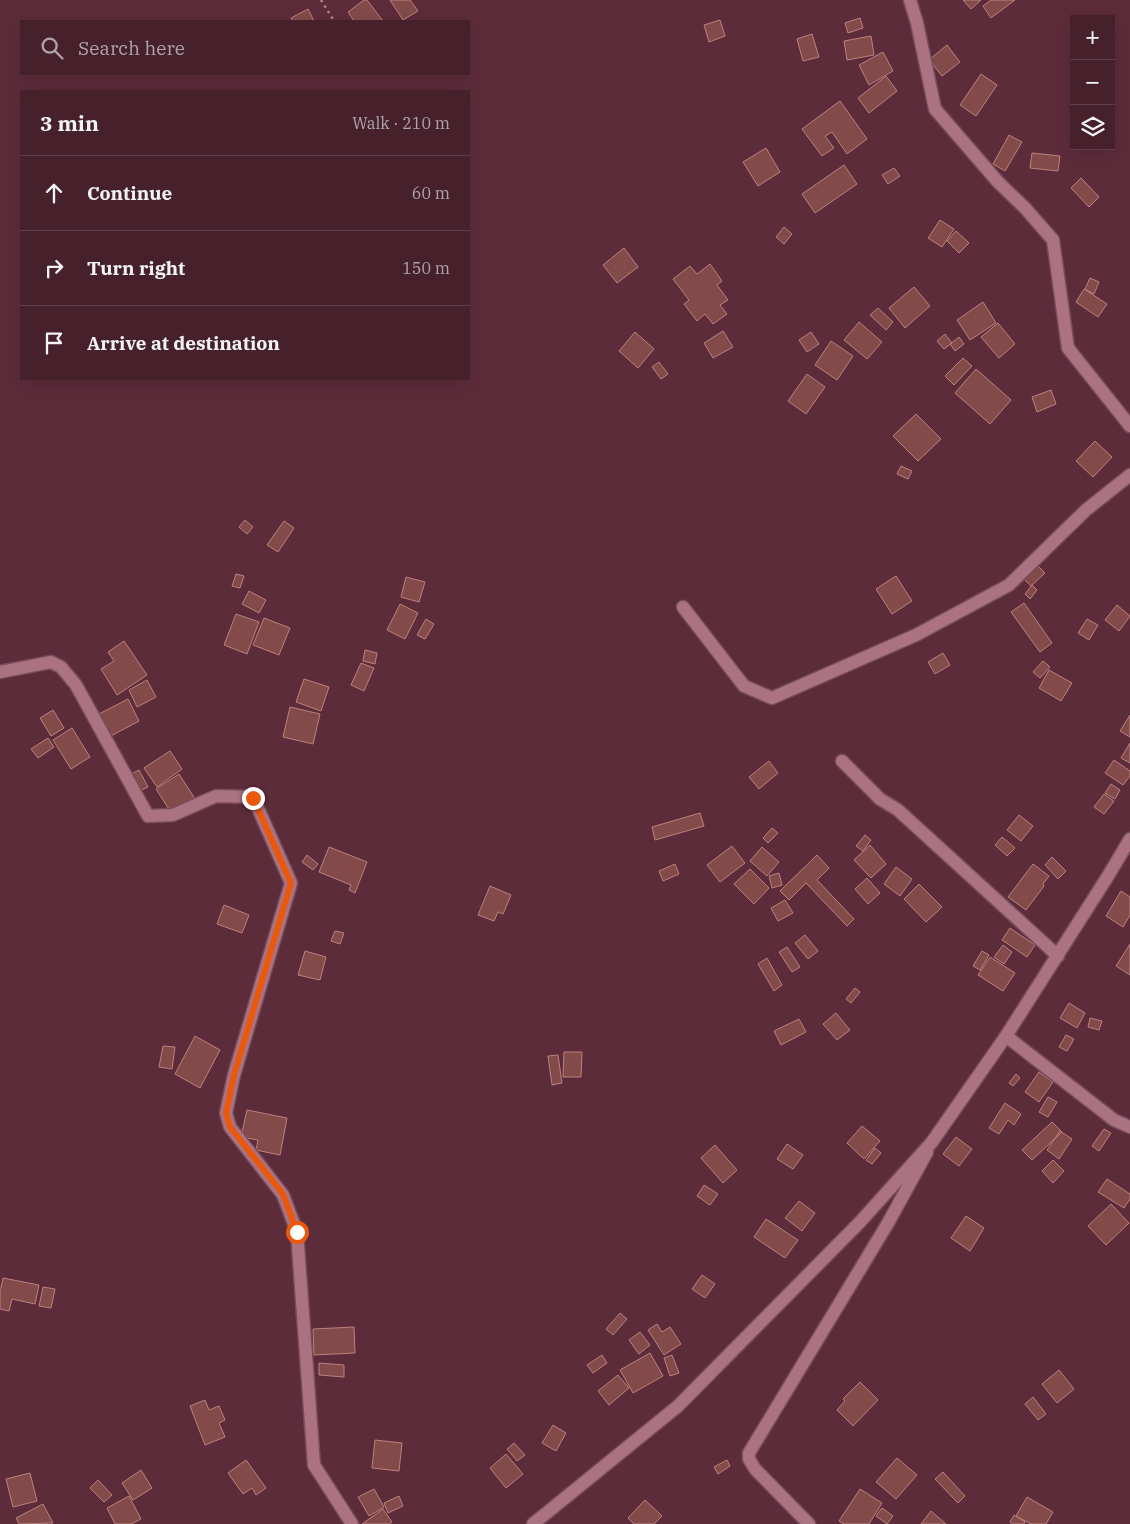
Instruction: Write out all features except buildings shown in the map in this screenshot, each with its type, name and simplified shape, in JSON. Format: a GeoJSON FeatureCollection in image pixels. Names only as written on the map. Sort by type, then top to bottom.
{"type":"FeatureCollection","features":[{"type":"Feature","properties":{"kind":"street"},"geometry":{"type":"LineString","coordinates":[[910,0],[917,23],[935,109],[998,182],[1026,208],[1054,240],[1068,348],[1130,426]]}},
{"type":"Feature","properties":{"kind":"street"},"geometry":{"type":"LineString","coordinates":[[683,607],[744,686],[772,698],[916,635],[1009,585],[1086,510],[1130,475]]}},
{"type":"Feature","properties":{"kind":"street"},"geometry":{"type":"LineString","coordinates":[[0,672],[51,662],[61,667],[76,685],[148,816],[172,816],[216,796],[253,798],[291,883],[234,1075],[226,1113],[230,1127],[283,1194],[297,1232],[314,1465],[352,1524]]}},
{"type":"Feature","properties":{"kind":"street"},"geometry":{"type":"LineString","coordinates":[[842,761],[880,799],[898,810],[1058,956]]}},
{"type":"Feature","properties":{"kind":"street"},"geometry":{"type":"LineString","coordinates":[[809,1524],[755,1469],[749,1459],[749,1453],[888,1223],[932,1142],[1006,1036],[1130,839]]}},
{"type":"Feature","properties":{"kind":"street"},"geometry":{"type":"LineString","coordinates":[[1006,1036],[1114,1120],[1130,1127]]}},
{"type":"Feature","properties":{"kind":"street"},"geometry":{"type":"LineString","coordinates":[[533,1524],[678,1406],[860,1222],[932,1142]]}},
{"type":"Feature","properties":{"kind":"path"},"geometry":{"type":"LineString","coordinates":[[321,0],[333,20]]}},
{"type":"Feature","properties":{"kind":"route"},"geometry":{"type":"LineString","coordinates":[[253,798],[291,883],[234,1075],[226,1113],[230,1127],[283,1194],[297,1232]]}}]}
